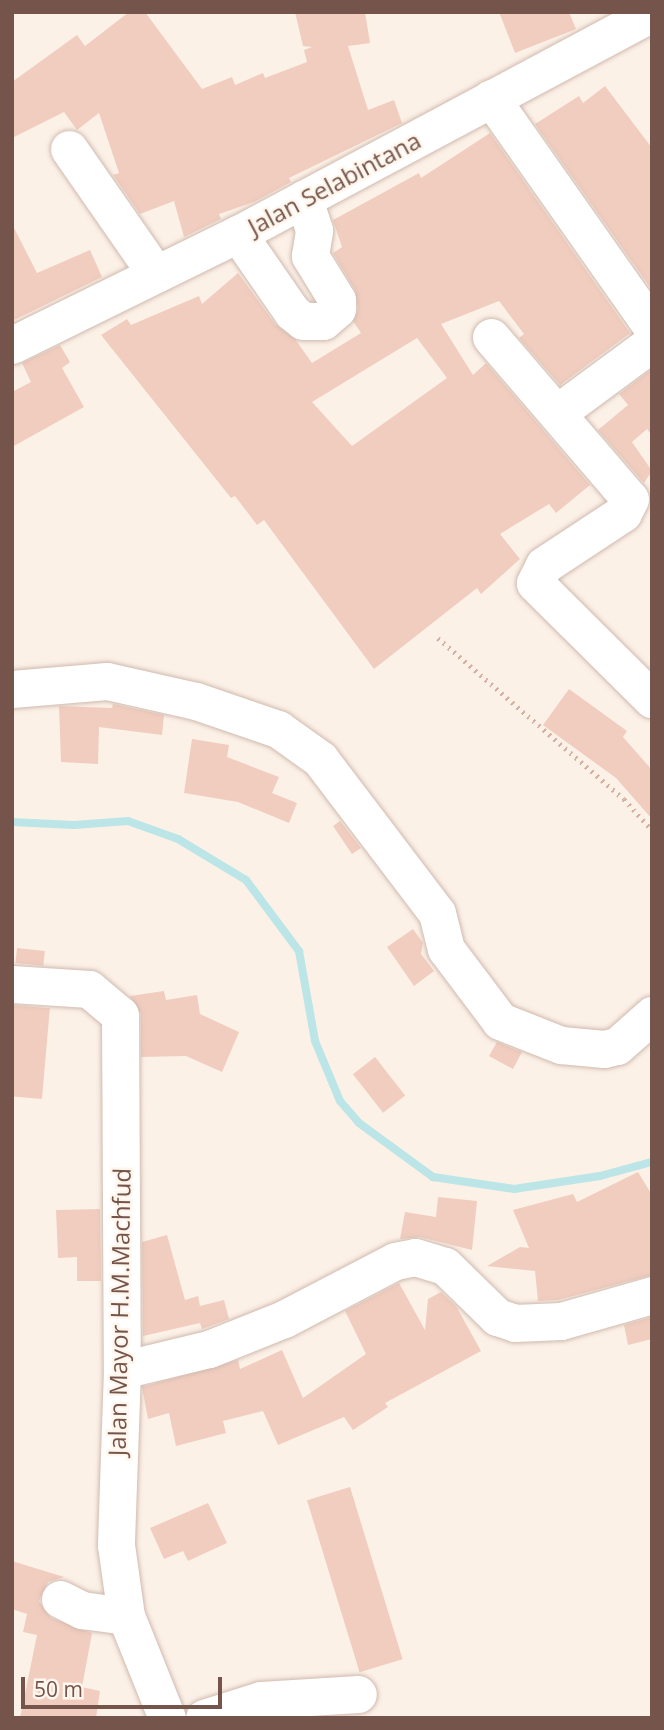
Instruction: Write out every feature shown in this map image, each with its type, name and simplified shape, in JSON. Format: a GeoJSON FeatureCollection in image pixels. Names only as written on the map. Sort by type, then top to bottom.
{"type":"FeatureCollection","features":[{"type":"Feature","properties":{"kind":"street","name":"Jalan Selabintana"},"geometry":{"type":"LineString","coordinates":[[12,345],[238,234],[650,16]]}},
{"type":"Feature","properties":{"kind":"street"},"geometry":{"type":"LineString","coordinates":[[491,98],[652,327]]}},
{"type":"Feature","properties":{"kind":"street"},"geometry":{"type":"LineString","coordinates":[[69,149],[156,274]]}},
{"type":"Feature","properties":{"kind":"street"},"geometry":{"type":"LineString","coordinates":[[238,234],[292,312],[303,321],[323,321],[337,309],[337,300],[310,256],[314,230],[304,199]]}},
{"type":"Feature","properties":{"kind":"street"},"geometry":{"type":"LineString","coordinates":[[491,337],[631,503],[623,513],[544,565],[535,583],[652,699]]}},
{"type":"Feature","properties":{"kind":"street"},"geometry":{"type":"LineString","coordinates":[[557,413],[652,343]]}},
{"type":"Feature","properties":{"kind":"street"},"geometry":{"type":"LineString","coordinates":[[12,689],[107,681],[196,701],[278,729],[320,759],[437,913],[446,948],[500,1021],[561,1045],[604,1049],[617,1045],[652,1015]]}},
{"type":"Feature","properties":{"kind":"street","name":"Jalan Mayor H.M.Machfud"},"geometry":{"type":"LineString","coordinates":[[12,984],[66,984],[89,989],[120,1015],[122,1370],[116,1545],[126,1616],[167,1718]]}},
{"type":"Feature","properties":{"kind":"street"},"geometry":{"type":"LineString","coordinates":[[122,1370],[209,1349],[284,1319],[395,1261],[415,1256],[445,1266],[498,1317],[516,1323],[561,1321],[652,1295]]}},
{"type":"Feature","properties":{"kind":"street"},"geometry":{"type":"LineString","coordinates":[[60,1599],[82,1610],[126,1616]]}},
{"type":"Feature","properties":{"kind":"street"},"geometry":{"type":"LineString","coordinates":[[204,1718],[261,1700],[358,1694]]}},
{"type":"Feature","properties":{"kind":"path"},"geometry":{"type":"LineString","coordinates":[[438,638],[624,799],[652,830]]}},
{"type":"Feature","properties":{"kind":"building"},"geometry":{"type":"Polygon","coordinates":[[[129,12],[145,12],[202,89],[232,77],[235,85],[263,73],[265,78],[307,62],[304,50],[312,47],[303,46],[295,12],[365,12],[370,43],[348,46],[368,110],[394,100],[402,123],[289,178],[291,182],[254,202],[219,214],[221,219],[184,237],[174,201],[140,214],[113,175],[119,173],[99,113],[77,130],[64,112],[12,138],[12,82],[77,35],[85,46],[129,12]]]}},
{"type":"Feature","properties":{"kind":"building"},"geometry":{"type":"Polygon","coordinates":[[[499,12],[569,12],[576,29],[515,53],[499,12]]]}},
{"type":"Feature","properties":{"kind":"building"},"geometry":{"type":"Polygon","coordinates":[[[605,86],[652,148],[652,290],[535,124],[579,96],[583,103],[605,86]]]}},
{"type":"Feature","properties":{"kind":"building"},"geometry":{"type":"Polygon","coordinates":[[[490,133],[630,333],[560,385],[519,338],[524,334],[499,301],[441,324],[473,375],[486,363],[590,485],[556,513],[549,504],[500,534],[520,559],[481,594],[477,588],[374,669],[264,520],[257,525],[235,496],[231,498],[101,335],[127,319],[131,325],[199,296],[202,304],[238,273],[275,324],[295,339],[312,363],[361,333],[353,321],[358,309],[355,290],[333,253],[342,247],[333,220],[419,173],[421,178],[490,133]],[[417,338],[312,402],[352,446],[447,378],[417,338]]]}},
{"type":"Feature","properties":{"kind":"building"},"geometry":{"type":"Polygon","coordinates":[[[12,224],[37,273],[90,250],[102,277],[12,321],[12,224]]]}},
{"type":"Feature","properties":{"kind":"building"},"geometry":{"type":"Polygon","coordinates":[[[60,345],[70,362],[62,368],[84,407],[12,447],[12,392],[31,382],[22,363],[60,345]]]}},
{"type":"Feature","properties":{"kind":"building"},"geometry":{"type":"Polygon","coordinates":[[[652,369],[652,436],[647,429],[632,442],[652,471],[644,483],[598,430],[628,405],[619,394],[652,369]]]}},
{"type":"Feature","properties":{"kind":"building"},"geometry":{"type":"Polygon","coordinates":[[[569,689],[627,731],[623,737],[652,770],[652,819],[616,778],[543,725],[569,689]]]}},
{"type":"Feature","properties":{"kind":"building"},"geometry":{"type":"Polygon","coordinates":[[[113,704],[164,715],[162,735],[99,727],[98,764],[61,762],[59,706],[112,708],[113,704]]]}},
{"type":"Feature","properties":{"kind":"building"},"geometry":{"type":"Polygon","coordinates":[[[192,739],[229,745],[227,757],[279,777],[272,793],[297,803],[289,823],[238,802],[184,793],[192,739]]]}},
{"type":"Feature","properties":{"kind":"building"},"geometry":{"type":"Polygon","coordinates":[[[340,821],[361,848],[352,854],[333,826],[340,821]]]}},
{"type":"Feature","properties":{"kind":"building"},"geometry":{"type":"Polygon","coordinates":[[[413,929],[423,943],[421,954],[434,971],[414,986],[387,947],[413,929]]]}},
{"type":"Feature","properties":{"kind":"building"},"geometry":{"type":"Polygon","coordinates":[[[17,948],[45,951],[43,966],[15,963],[17,948]]]}},
{"type":"Feature","properties":{"kind":"building"},"geometry":{"type":"Polygon","coordinates":[[[164,991],[166,1000],[197,995],[200,1014],[239,1032],[222,1072],[186,1056],[141,1057],[141,1014],[130,996],[164,991]]]}},
{"type":"Feature","properties":{"kind":"building"},"geometry":{"type":"Polygon","coordinates":[[[12,1005],[50,1008],[42,1099],[12,1096],[12,1005]]]}},
{"type":"Feature","properties":{"kind":"building"},"geometry":{"type":"Polygon","coordinates":[[[497,1042],[522,1052],[513,1069],[489,1056],[497,1042]]]}},
{"type":"Feature","properties":{"kind":"building"},"geometry":{"type":"Polygon","coordinates":[[[375,1057],[405,1096],[383,1113],[353,1074],[375,1057]]]}},
{"type":"Feature","properties":{"kind":"building"},"geometry":{"type":"Polygon","coordinates":[[[638,1172],[652,1195],[652,1275],[558,1300],[538,1301],[535,1271],[487,1266],[520,1247],[529,1248],[513,1210],[573,1194],[577,1202],[638,1172]]]}},
{"type":"Feature","properties":{"kind":"building"},"geometry":{"type":"Polygon","coordinates":[[[438,1197],[477,1201],[472,1250],[420,1237],[400,1239],[405,1212],[436,1217],[438,1197]]]}},
{"type":"Feature","properties":{"kind":"building"},"geometry":{"type":"Polygon","coordinates":[[[100,1209],[101,1281],[77,1281],[77,1257],[58,1258],[56,1210],[100,1209]]]}},
{"type":"Feature","properties":{"kind":"building"},"geometry":{"type":"Polygon","coordinates":[[[167,1235],[185,1300],[198,1296],[200,1306],[224,1300],[229,1319],[202,1329],[200,1323],[143,1336],[142,1242],[167,1235]]]}},
{"type":"Feature","properties":{"kind":"building"},"geometry":{"type":"Polygon","coordinates":[[[399,1283],[425,1330],[428,1299],[441,1292],[456,1306],[481,1351],[385,1403],[388,1407],[353,1430],[344,1417],[278,1445],[263,1411],[223,1421],[226,1433],[176,1446],[169,1413],[148,1419],[142,1387],[238,1360],[240,1369],[282,1350],[303,1398],[366,1354],[345,1311],[399,1283]]]}},
{"type":"Feature","properties":{"kind":"building"},"geometry":{"type":"Polygon","coordinates":[[[652,1317],[652,1339],[628,1345],[624,1325],[652,1317]]]}},
{"type":"Feature","properties":{"kind":"building"},"geometry":{"type":"Polygon","coordinates":[[[350,1487],[403,1659],[360,1672],[307,1500],[350,1487]]]}},
{"type":"Feature","properties":{"kind":"building"},"geometry":{"type":"Polygon","coordinates":[[[208,1503],[227,1543],[188,1561],[183,1551],[164,1559],[150,1528],[208,1503]]]}},
{"type":"Feature","properties":{"kind":"building"},"geometry":{"type":"Polygon","coordinates":[[[12,1561],[64,1577],[48,1582],[39,1601],[51,1618],[92,1633],[82,1687],[100,1691],[96,1718],[20,1718],[37,1635],[23,1632],[27,1614],[12,1609],[12,1561]]]}},
{"type":"Feature","properties":{"kind":"waterway"},"geometry":{"type":"LineString","coordinates":[[12,822],[74,825],[128,821],[178,839],[246,880],[299,951],[315,1041],[340,1101],[359,1123],[433,1177],[514,1189],[600,1176],[652,1162]]}}]}
